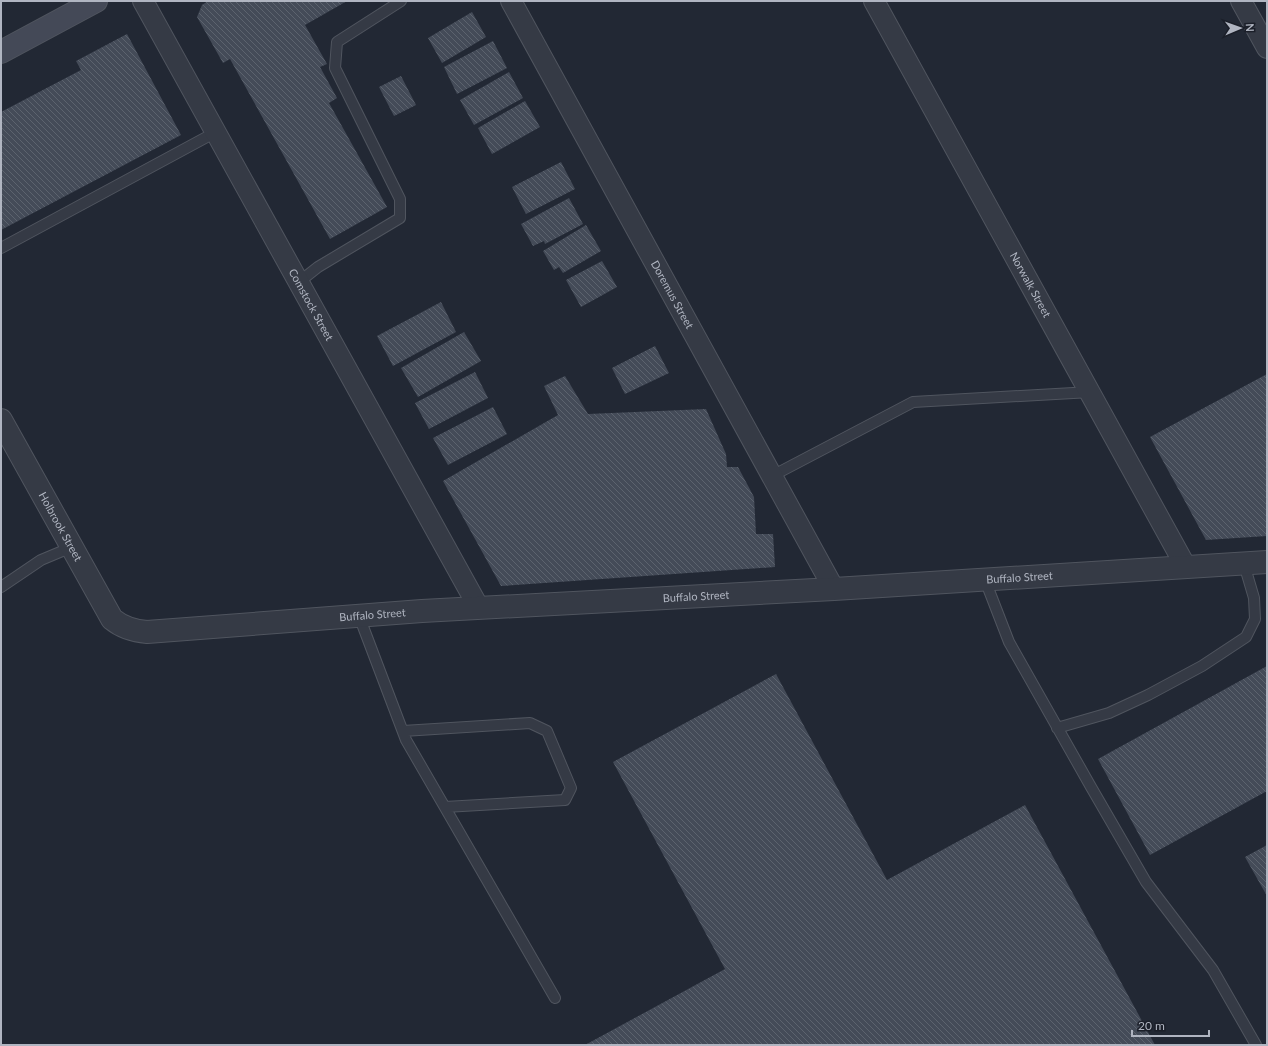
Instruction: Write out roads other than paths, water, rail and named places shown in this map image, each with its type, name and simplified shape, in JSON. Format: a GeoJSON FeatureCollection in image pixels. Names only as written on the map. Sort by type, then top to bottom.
{"type":"FeatureCollection","features":[{"type":"Feature","properties":{"kind":"main road"},"geometry":{"type":"LineString","coordinates":[[1,52],[96,1]]}},
{"type":"Feature","properties":{"kind":"street","name":"Comstock Street"},"geometry":{"type":"LineString","coordinates":[[143,1],[479,608]]}},
{"type":"Feature","properties":{"kind":"street","name":"Doremus Street"},"geometry":{"type":"LineString","coordinates":[[511,1],[834,589]]}},
{"type":"Feature","properties":{"kind":"street","name":"Norwalk Street"},"geometry":{"type":"LineString","coordinates":[[874,1],[1091,392],[1186,567]]}},
{"type":"Feature","properties":{"kind":"street"},"geometry":{"type":"LineString","coordinates":[[1241,1],[1267,48]]}},
{"type":"Feature","properties":{"kind":"street","name":"Holbrook Street"},"geometry":{"type":"LineString","coordinates":[[1,420],[112,619],[126,628]]}},
{"type":"Feature","properties":{"kind":"street","name":"Buffalo Street"},"geometry":{"type":"LineString","coordinates":[[126,628],[148,632],[479,608],[834,589],[1267,562]]}},
{"type":"Feature","properties":{"kind":"lane"},"geometry":{"type":"LineString","coordinates":[[299,282],[318,267],[400,218],[400,199],[335,68],[337,42],[387,5],[401,1]]}},
{"type":"Feature","properties":{"kind":"lane"},"geometry":{"type":"LineString","coordinates":[[1,248],[216,132]]}},
{"type":"Feature","properties":{"kind":"lane"},"geometry":{"type":"LineString","coordinates":[[772,476],[913,402],[1091,392]]}},
{"type":"Feature","properties":{"kind":"lane"},"geometry":{"type":"LineString","coordinates":[[1,587],[41,560],[72,547]]}},
{"type":"Feature","properties":{"kind":"lane"},"geometry":{"type":"LineString","coordinates":[[1057,728],[1109,713],[1148,695],[1202,666],[1246,637],[1255,619],[1254,598],[1244,564]]}},
{"type":"Feature","properties":{"kind":"lane"},"geometry":{"type":"LineString","coordinates":[[985,580],[1009,642],[1146,882],[1178,921],[1213,970],[1256,1045]]}},
{"type":"Feature","properties":{"kind":"lane"},"geometry":{"type":"LineString","coordinates":[[359,616],[403,732],[555,998]]}},
{"type":"Feature","properties":{"kind":"lane"},"geometry":{"type":"LineString","coordinates":[[403,732],[530,723],[547,732],[571,788],[565,800],[445,807]]}}]}
